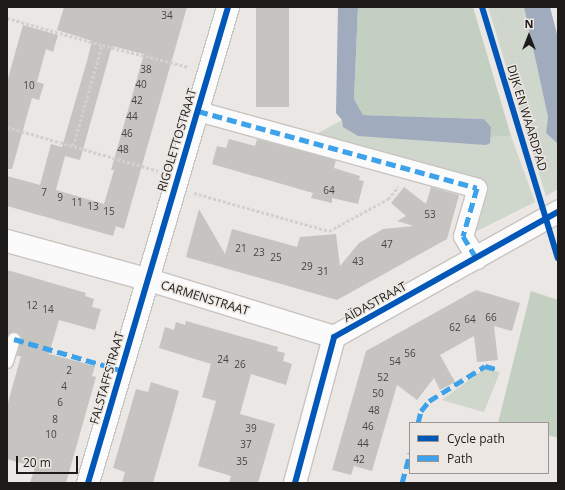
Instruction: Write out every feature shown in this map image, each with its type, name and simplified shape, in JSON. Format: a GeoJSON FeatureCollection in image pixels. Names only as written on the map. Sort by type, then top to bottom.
{"type":"FeatureCollection","features":[{"type":"Feature","properties":{"kind":"street","name":"RIGOLETTOSTRAAT"},"geometry":{"type":"LineString","coordinates":[[146,279],[198,112],[228,7]]}},
{"type":"Feature","properties":{"kind":"street","name":"RIGOLETTOSTRAAT"},"geometry":{"type":"LineString","coordinates":[[198,112],[477,188],[463,236],[477,259]]}},
{"type":"Feature","properties":{"kind":"street","name":"AÏDASTRAAT"},"geometry":{"type":"LineString","coordinates":[[334,338],[477,259],[558,212]]}},
{"type":"Feature","properties":{"kind":"street","name":"CARMENSTRAAT"},"geometry":{"type":"LineString","coordinates":[[7,241],[146,279],[334,338]]}},
{"type":"Feature","properties":{"kind":"street","name":"FALSTAFFSTRAAT"},"geometry":{"type":"LineString","coordinates":[[88,483],[146,279]]}},
{"type":"Feature","properties":{"kind":"street"},"geometry":{"type":"LineString","coordinates":[[301,481],[334,338]]}},
{"type":"Feature","properties":{"kind":"lane"},"geometry":{"type":"LineString","coordinates":[[7,362],[14,339]]}},
{"type":"Feature","properties":{"kind":"path"},"geometry":{"type":"LineString","coordinates":[[499,7],[527,109],[558,184]]}},
{"type":"Feature","properties":{"kind":"path"},"geometry":{"type":"LineString","coordinates":[[7,18],[209,73]]}},
{"type":"Feature","properties":{"kind":"path"},"geometry":{"type":"LineString","coordinates":[[73,146],[102,45]]}},
{"type":"Feature","properties":{"kind":"path"},"geometry":{"type":"LineString","coordinates":[[7,127],[73,146],[176,182],[329,231],[388,199],[398,188],[403,167]]}},
{"type":"Feature","properties":{"kind":"shaded area"},"geometry":{"type":"Polygon","coordinates":[[[488,7],[524,7],[548,117],[546,133],[558,144],[558,189],[546,196],[488,7]]]}},
{"type":"Feature","properties":{"kind":"shaded area"},"geometry":{"type":"Polygon","coordinates":[[[342,120],[490,143],[490,137],[511,136],[535,202],[473,233],[482,185],[313,136],[342,120]]]}},
{"type":"Feature","properties":{"kind":"shaded area"},"geometry":{"type":"Polygon","coordinates":[[[484,369],[500,372],[484,412],[442,400],[484,369]]]}},
{"type":"Feature","properties":{"kind":"green space"},"geometry":{"type":"Polygon","coordinates":[[[358,7],[473,7],[511,136],[490,137],[491,127],[484,119],[363,115],[354,99],[358,7]]]}},
{"type":"Feature","properties":{"kind":"green space"},"geometry":{"type":"Polygon","coordinates":[[[531,291],[558,300],[558,438],[549,435],[549,422],[498,422],[531,291]]]}},
{"type":"Feature","properties":{"kind":"water"},"geometry":{"type":"Polygon","coordinates":[[[338,7],[358,7],[354,99],[363,115],[484,119],[491,127],[490,143],[486,145],[358,136],[343,127],[342,120],[336,113],[338,7]]]}},
{"type":"Feature","properties":{"kind":"water"},"geometry":{"type":"Polygon","coordinates":[[[524,7],[550,7],[558,38],[558,144],[546,133],[548,117],[524,7]]]}},
{"type":"Feature","properties":{"kind":"building"},"geometry":{"type":"Polygon","coordinates":[[[64,7],[187,7],[124,229],[116,226],[113,236],[7,206],[7,176],[40,185],[51,144],[62,147],[87,61],[92,41],[57,30],[64,7]],[[112,46],[80,160],[65,156],[56,190],[104,204],[114,170],[111,170],[144,54],[112,46]]]}},
{"type":"Feature","properties":{"kind":"building"},"geometry":{"type":"Polygon","coordinates":[[[256,7],[289,7],[289,107],[256,107],[256,7]]]}},
{"type":"Feature","properties":{"kind":"building"},"geometry":{"type":"Polygon","coordinates":[[[23,25],[58,35],[53,52],[46,49],[37,82],[44,84],[39,100],[32,98],[12,169],[7,169],[7,82],[23,25]]]}},
{"type":"Feature","properties":{"kind":"building"},"geometry":{"type":"Polygon","coordinates":[[[229,139],[255,146],[257,139],[336,160],[334,168],[360,176],[359,180],[364,181],[358,204],[332,198],[332,203],[311,198],[313,193],[212,164],[217,146],[226,148],[229,139]]]}},
{"type":"Feature","properties":{"kind":"building"},"geometry":{"type":"Polygon","coordinates":[[[404,187],[426,204],[431,187],[459,195],[447,239],[337,300],[186,257],[199,209],[225,254],[232,229],[297,247],[300,237],[336,234],[340,266],[359,243],[383,229],[414,226],[397,221],[406,216],[391,203],[404,187]]]}},
{"type":"Feature","properties":{"kind":"building"},"geometry":{"type":"Polygon","coordinates":[[[7,270],[86,293],[85,296],[94,299],[92,307],[101,309],[95,330],[59,320],[49,354],[95,366],[92,376],[96,377],[66,483],[30,483],[35,467],[7,459],[7,406],[21,356],[17,356],[21,338],[16,332],[7,336],[7,270]]]}},
{"type":"Feature","properties":{"kind":"building"},"geometry":{"type":"Polygon","coordinates":[[[476,290],[520,303],[512,331],[494,326],[498,360],[477,362],[474,336],[440,355],[455,382],[440,390],[434,378],[417,400],[397,385],[372,471],[354,466],[351,475],[332,470],[366,351],[476,290]]]}},
{"type":"Feature","properties":{"kind":"building"},"geometry":{"type":"Polygon","coordinates":[[[186,321],[278,347],[277,351],[285,353],[283,361],[292,364],[286,385],[251,374],[240,414],[275,424],[258,483],[229,483],[231,476],[198,466],[216,401],[202,397],[211,364],[159,348],[165,327],[174,330],[176,322],[185,325],[186,321]]]}},
{"type":"Feature","properties":{"kind":"building"},"geometry":{"type":"Polygon","coordinates":[[[151,382],[179,391],[170,424],[153,483],[122,483],[125,472],[113,468],[136,389],[148,392],[151,382]]]}},
{"type":"Feature","properties":{"kind":"marked path"},"geometry":{"type":"LineString","coordinates":[[198,111],[477,188],[463,236],[477,259]]}},
{"type":"Feature","properties":{"kind":"marked path"},"geometry":{"type":"LineString","coordinates":[[14,339],[120,370]]}},
{"type":"Feature","properties":{"kind":"marked path"},"geometry":{"type":"LineString","coordinates":[[418,422],[421,411],[429,401],[485,366],[496,369]]}},
{"type":"Feature","properties":{"kind":"marked path"},"geometry":{"type":"LineString","coordinates":[[402,483],[409,457]]}},
{"type":"Feature","properties":{"kind":"cycle path"},"geometry":{"type":"LineString","coordinates":[[88,483],[228,7]]}},
{"type":"Feature","properties":{"kind":"cycle path","name":"DIJK EN WAARDPAD"},"geometry":{"type":"LineString","coordinates":[[482,7],[558,258]]}},
{"type":"Feature","properties":{"kind":"cycle path"},"geometry":{"type":"LineString","coordinates":[[295,483],[334,337],[558,212]]}}]}
